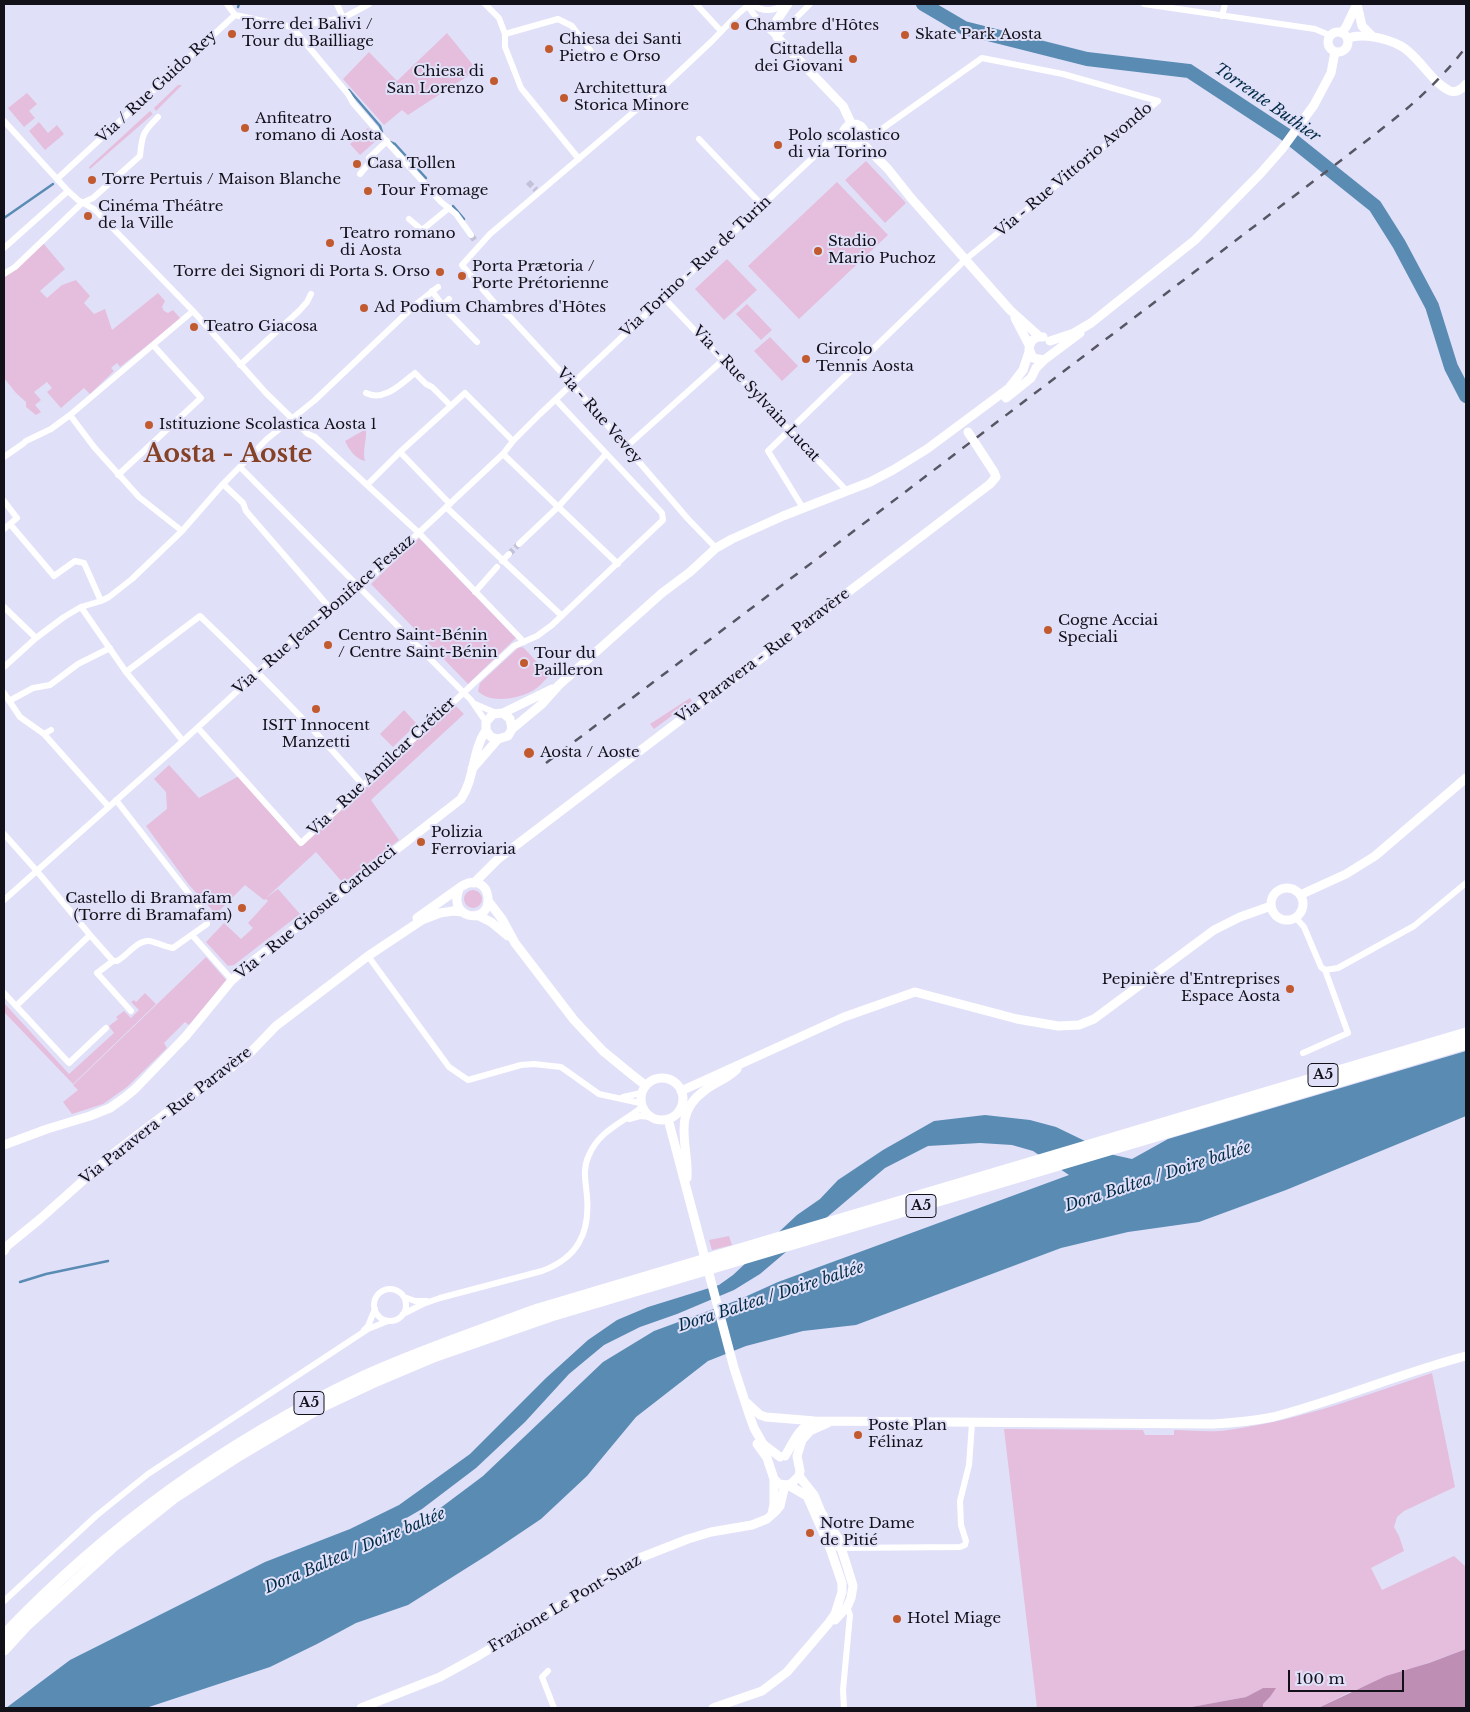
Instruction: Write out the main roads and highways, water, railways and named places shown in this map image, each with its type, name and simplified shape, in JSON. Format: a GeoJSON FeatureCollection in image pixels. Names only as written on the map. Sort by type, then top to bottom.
{"type":"FeatureCollection","features":[{"type":"Feature","properties":{"kind":"highway","name":"A5"},"geometry":{"type":"LineString","coordinates":[[4,1635],[105,1540],[170,1490],[232,1447],[312,1401],[363,1376],[426,1350],[538,1309],[1466,1033]]}},
{"type":"Feature","properties":{"kind":"highway","name":"A5"},"geometry":{"type":"LineString","coordinates":[[4,1650],[26,1626],[114,1546],[174,1498],[240,1455],[321,1407],[436,1356],[551,1316],[1466,1044]]}},
{"type":"Feature","properties":{"kind":"water","name":"Dora Baltea / Doire baltée"},"geometry":{"type":"Polygon","coordinates":[[[1466,1051],[1466,1116],[1286,1190],[1199,1222],[1128,1232],[1061,1248],[856,1325],[803,1331],[746,1346],[708,1361],[636,1417],[587,1476],[541,1519],[408,1605],[356,1623],[270,1667],[146,1708],[6,1708],[70,1660],[265,1562],[350,1529],[399,1505],[470,1454],[546,1378],[588,1340],[617,1320],[648,1307],[719,1285],[733,1275],[797,1215],[820,1199],[838,1180],[883,1150],[934,1121],[985,1115],[1030,1120],[1056,1127],[1114,1155],[1132,1159],[1168,1139],[1466,1051]],[[980,1143],[928,1146],[885,1168],[760,1274],[734,1290],[640,1327],[604,1345],[569,1374],[525,1422],[476,1468],[422,1509],[403,1520],[402,1531],[419,1524],[483,1476],[603,1362],[654,1331],[738,1300],[778,1282],[1069,1175],[1033,1151],[1012,1145],[980,1143]]]}},
{"type":"Feature","properties":{"kind":"waterway","name":"Torrente Buthier"},"geometry":{"type":"LineString","coordinates":[[923,4],[964,28],[1087,59],[1189,71],[1285,134],[1375,206],[1399,244],[1432,306],[1451,367],[1466,396]]}},
{"type":"Feature","properties":{"kind":"waterway"},"geometry":{"type":"LineString","coordinates":[[349,90],[380,126],[382,132]]}},
{"type":"Feature","properties":{"kind":"waterway"},"geometry":{"type":"LineString","coordinates":[[390,142],[395,144],[426,178]]}},
{"type":"Feature","properties":{"kind":"waterway"},"geometry":{"type":"LineString","coordinates":[[4,218],[53,184]]}},
{"type":"Feature","properties":{"kind":"waterway"},"geometry":{"type":"LineString","coordinates":[[453,206],[464,219]]}},
{"type":"Feature","properties":{"kind":"waterway"},"geometry":{"type":"LineString","coordinates":[[20,1282],[46,1274],[108,1261]]}},
{"type":"Feature","properties":{"kind":"tunnel"},"geometry":{"type":"LineString","coordinates":[[528,182],[536,190]]}},
{"type":"Feature","properties":{"kind":"tunnel"},"geometry":{"type":"LineString","coordinates":[[471,235],[476,242]]}},
{"type":"Feature","properties":{"kind":"tunnel"},"geometry":{"type":"LineString","coordinates":[[509,554],[519,544]]}},
{"type":"Feature","properties":{"kind":"railway"},"geometry":{"type":"LineString","coordinates":[[546,763],[1397,117],[1449,68],[1466,47]]}},
{"type":"Feature","properties":{"kind":"place","name":"Chambre d'Hôtes"},"geometry":{"type":"Point","coordinates":[735,26]}},
{"type":"Feature","properties":{"kind":"place","name":"Torre dei Balivi / Tour du Bailliage"},"geometry":{"type":"Point","coordinates":[232,34]}},
{"type":"Feature","properties":{"kind":"place","name":"Skate Park Aosta"},"geometry":{"type":"Point","coordinates":[905,35]}},
{"type":"Feature","properties":{"kind":"place","name":"Chiesa dei Santi Pietro e Orso"},"geometry":{"type":"Point","coordinates":[549,49]}},
{"type":"Feature","properties":{"kind":"place","name":"Cittadella dei Giovani"},"geometry":{"type":"Point","coordinates":[853,59]}},
{"type":"Feature","properties":{"kind":"place","name":"Chiesa di San Lorenzo"},"geometry":{"type":"Point","coordinates":[494,81]}},
{"type":"Feature","properties":{"kind":"place","name":"Architettura Storica Minore"},"geometry":{"type":"Point","coordinates":[564,98]}},
{"type":"Feature","properties":{"kind":"place","name":"Anfiteatro romano di Aosta"},"geometry":{"type":"Point","coordinates":[245,128]}},
{"type":"Feature","properties":{"kind":"place","name":"Polo scolastico di via Torino"},"geometry":{"type":"Point","coordinates":[778,145]}},
{"type":"Feature","properties":{"kind":"place","name":"Casa Tollen"},"geometry":{"type":"Point","coordinates":[357,164]}},
{"type":"Feature","properties":{"kind":"place","name":"Torre Pertuis / Maison Blanche"},"geometry":{"type":"Point","coordinates":[92,180]}},
{"type":"Feature","properties":{"kind":"place","name":"Tour Fromage"},"geometry":{"type":"Point","coordinates":[368,191]}},
{"type":"Feature","properties":{"kind":"place","name":"Cinéma Théâtre de la Ville"},"geometry":{"type":"Point","coordinates":[88,216]}},
{"type":"Feature","properties":{"kind":"place","name":"Teatro romano di Aosta"},"geometry":{"type":"Point","coordinates":[330,243]}},
{"type":"Feature","properties":{"kind":"place","name":"Stadio Mario Puchoz"},"geometry":{"type":"Point","coordinates":[818,251]}},
{"type":"Feature","properties":{"kind":"place","name":"Torre dei Signori di Porta S. Orso"},"geometry":{"type":"Point","coordinates":[440,272]}},
{"type":"Feature","properties":{"kind":"place","name":"Porta Prætoria / Porte Prétorienne"},"geometry":{"type":"Point","coordinates":[462,276]}},
{"type":"Feature","properties":{"kind":"place","name":"Ad Podium Chambres d'Hôtes"},"geometry":{"type":"Point","coordinates":[364,308]}},
{"type":"Feature","properties":{"kind":"place","name":"Teatro Giacosa"},"geometry":{"type":"Point","coordinates":[194,327]}},
{"type":"Feature","properties":{"kind":"place","name":"Circolo Tennis Aosta"},"geometry":{"type":"Point","coordinates":[806,359]}},
{"type":"Feature","properties":{"kind":"place","name":"Istituzione Scolastica Aosta 1"},"geometry":{"type":"Point","coordinates":[149,425]}},
{"type":"Feature","properties":{"kind":"place","name":"Cogne Acciai Speciali"},"geometry":{"type":"Point","coordinates":[1048,630]}},
{"type":"Feature","properties":{"kind":"place","name":"Centro Saint-Bénin / Centre Saint-Bénin"},"geometry":{"type":"Point","coordinates":[328,645]}},
{"type":"Feature","properties":{"kind":"place","name":"Tour du Pailleron"},"geometry":{"type":"Point","coordinates":[524,663]}},
{"type":"Feature","properties":{"kind":"place","name":"ISIT Innocent Manzetti"},"geometry":{"type":"Point","coordinates":[316,709]}},
{"type":"Feature","properties":{"kind":"place","name":"Aosta / Aoste"},"geometry":{"type":"Point","coordinates":[529,753]}},
{"type":"Feature","properties":{"kind":"place","name":"Polizia Ferroviaria"},"geometry":{"type":"Point","coordinates":[421,842]}},
{"type":"Feature","properties":{"kind":"place","name":"Castello di Bramafam (Torre di Bramafam)"},"geometry":{"type":"Point","coordinates":[242,908]}},
{"type":"Feature","properties":{"kind":"place","name":"Pepinière d'Entreprises Espace Aosta"},"geometry":{"type":"Point","coordinates":[1290,989]}},
{"type":"Feature","properties":{"kind":"place","name":"Poste Plan Félinaz"},"geometry":{"type":"Point","coordinates":[858,1435]}},
{"type":"Feature","properties":{"kind":"place","name":"Notre Dame de Pitié"},"geometry":{"type":"Point","coordinates":[810,1533]}},
{"type":"Feature","properties":{"kind":"place","name":"Hotel Miage"},"geometry":{"type":"Point","coordinates":[897,1619]}},
{"type":"Feature","properties":{"kind":"district","name":"Aosta - Aoste"},"geometry":{"type":"Point","coordinates":[228,455]}}]}
